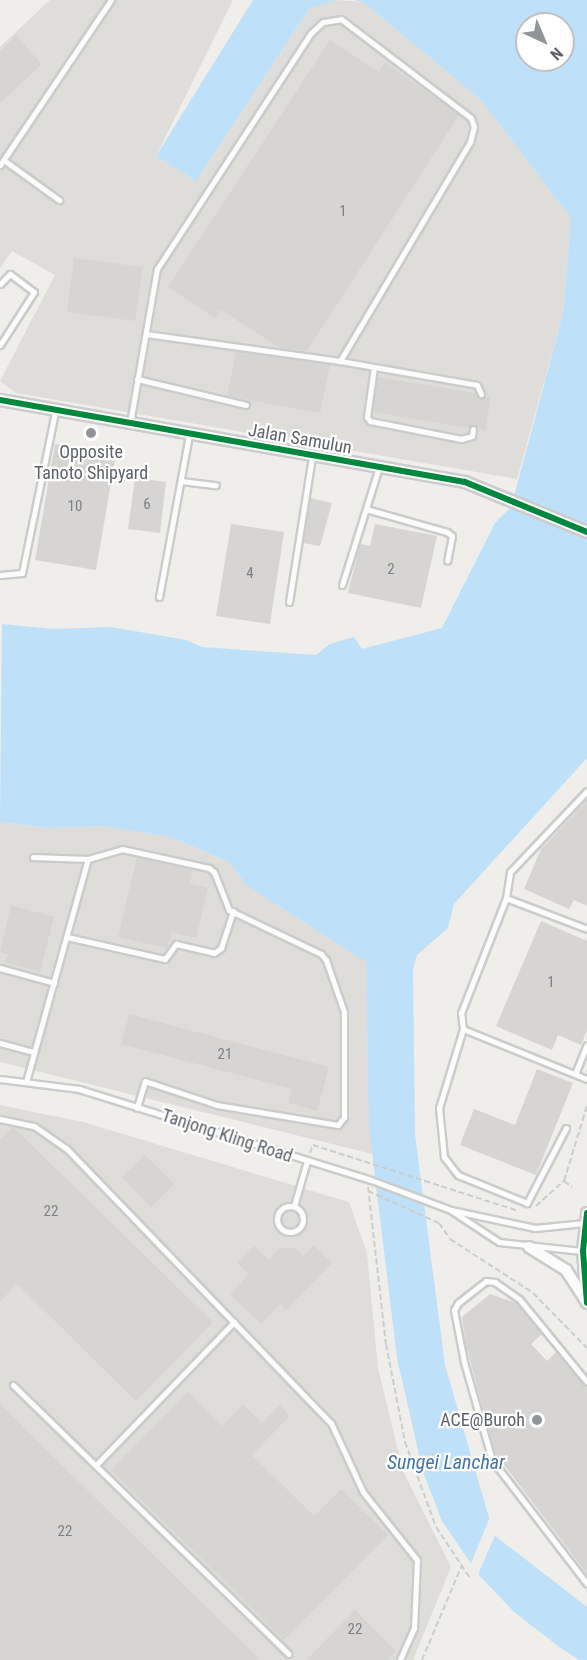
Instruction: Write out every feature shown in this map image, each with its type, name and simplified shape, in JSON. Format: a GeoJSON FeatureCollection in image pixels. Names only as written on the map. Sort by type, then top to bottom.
{"type":"FeatureCollection","features":[{"type":"Feature","properties":{"kind":"street","name":"Jalan Samulun"},"geometry":{"type":"LineString","coordinates":[[0,400],[55,412],[465,482],[587,532]]}},
{"type":"Feature","properties":{"kind":"street"},"geometry":{"type":"LineString","coordinates":[[586,1219],[587,1303]]}},
{"type":"Feature","properties":{"kind":"street"},"geometry":{"type":"LineString","coordinates":[[529,1247],[566,1269],[587,1303]]}},
{"type":"Feature","properties":{"kind":"lane"},"geometry":{"type":"LineString","coordinates":[[59,200],[2,163],[111,0]]}},
{"type":"Feature","properties":{"kind":"lane"},"geometry":{"type":"LineString","coordinates":[[129,425],[157,269],[311,33],[323,22],[341,19],[471,118],[474,127],[470,142],[340,361]]}},
{"type":"Feature","properties":{"kind":"lane"},"geometry":{"type":"LineString","coordinates":[[0,284],[10,274],[34,292],[0,345]]}},
{"type":"Feature","properties":{"kind":"lane"},"geometry":{"type":"LineString","coordinates":[[146,334],[340,361],[477,385],[481,394]]}},
{"type":"Feature","properties":{"kind":"lane"},"geometry":{"type":"LineString","coordinates":[[374,367],[367,417],[370,421],[461,439],[471,436],[473,429]]}},
{"type":"Feature","properties":{"kind":"lane"},"geometry":{"type":"LineString","coordinates":[[137,379],[246,405]]}},
{"type":"Feature","properties":{"kind":"lane"},"geometry":{"type":"LineString","coordinates":[[0,575],[22,573],[55,412]]}},
{"type":"Feature","properties":{"kind":"lane"},"geometry":{"type":"LineString","coordinates":[[159,597],[189,435]]}},
{"type":"Feature","properties":{"kind":"lane"},"geometry":{"type":"LineString","coordinates":[[289,602],[312,456]]}},
{"type":"Feature","properties":{"kind":"lane"},"geometry":{"type":"LineString","coordinates":[[342,585],[379,467]]}},
{"type":"Feature","properties":{"kind":"lane"},"geometry":{"type":"LineString","coordinates":[[181,481],[216,485]]}},
{"type":"Feature","properties":{"kind":"lane"},"geometry":{"type":"LineString","coordinates":[[366,509],[447,532],[452,536],[447,561]]}},
{"type":"Feature","properties":{"kind":"lane"},"geometry":{"type":"LineString","coordinates":[[566,1128],[527,1203],[458,1175],[444,1158],[439,1108],[463,1029],[461,1013],[506,898],[514,865],[587,791]]}},
{"type":"Feature","properties":{"kind":"lane"},"geometry":{"type":"LineString","coordinates":[[33,857],[88,860],[122,849],[208,868],[214,872],[223,902],[233,911],[321,954],[326,960],[344,1012],[341,1123],[335,1126],[217,1105],[146,1081],[137,1107]]}},
{"type":"Feature","properties":{"kind":"lane"},"geometry":{"type":"LineString","coordinates":[[26,1082],[88,860]]}},
{"type":"Feature","properties":{"kind":"lane"},"geometry":{"type":"LineString","coordinates":[[506,898],[587,928]]}},
{"type":"Feature","properties":{"kind":"lane"},"geometry":{"type":"LineString","coordinates":[[67,937],[165,959],[177,944],[214,953],[221,948],[233,911]]}},
{"type":"Feature","properties":{"kind":"lane"},"geometry":{"type":"LineString","coordinates":[[0,968],[54,982]]}},
{"type":"Feature","properties":{"kind":"lane"},"geometry":{"type":"LineString","coordinates":[[463,1029],[587,1079]]}},
{"type":"Feature","properties":{"kind":"lane"},"geometry":{"type":"LineString","coordinates":[[0,1043],[34,1052]]}},
{"type":"Feature","properties":{"kind":"lane"},"geometry":{"type":"LineString","coordinates":[[575,1074],[587,1046]]}},
{"type":"Feature","properties":{"kind":"lane","name":"Tanjong Kling Road"},"geometry":{"type":"LineString","coordinates":[[0,1079],[79,1089],[369,1179],[451,1210],[535,1228],[586,1219]]}},
{"type":"Feature","properties":{"kind":"lane"},"geometry":{"type":"LineString","coordinates":[[0,1119],[34,1126],[66,1148],[331,1423],[363,1492],[413,1552],[418,1568],[412,1597],[414,1628],[400,1660]]}},
{"type":"Feature","properties":{"kind":"lane"},"geometry":{"type":"LineString","coordinates":[[294,1206],[307,1161]]}},
{"type":"Feature","properties":{"kind":"lane"},"geometry":{"type":"LineString","coordinates":[[294,1206],[301,1212],[303,1220],[299,1228],[286,1232],[279,1226],[277,1218],[281,1209],[294,1206]]}},
{"type":"Feature","properties":{"kind":"lane","name":"Tanjong Kling Road"},"geometry":{"type":"LineString","coordinates":[[451,1210],[499,1242],[529,1247],[585,1251]]}},
{"type":"Feature","properties":{"kind":"lane"},"geometry":{"type":"LineString","coordinates":[[587,1382],[519,1299],[495,1282],[486,1281],[458,1303],[454,1310],[464,1362],[492,1460],[587,1584]]}},
{"type":"Feature","properties":{"kind":"lane"},"geometry":{"type":"LineString","coordinates":[[96,1465],[234,1322]]}},
{"type":"Feature","properties":{"kind":"lane"},"geometry":{"type":"LineString","coordinates":[[13,1384],[289,1654]]}},
{"type":"Feature","properties":{"kind":"path"},"geometry":{"type":"LineString","coordinates":[[369,1179],[386,1344],[405,1442],[436,1527],[470,1578]]}},
{"type":"Feature","properties":{"kind":"path"},"geometry":{"type":"LineString","coordinates":[[564,1181],[572,1188]]}},
{"type":"Feature","properties":{"kind":"path"},"geometry":{"type":"LineString","coordinates":[[369,1191],[439,1223],[450,1239],[533,1293],[587,1348]]}},
{"type":"Feature","properties":{"kind":"path"},"geometry":{"type":"LineString","coordinates":[[422,1660],[462,1565]]}},
{"type":"Feature","properties":{"kind":"shaded area"},"geometry":{"type":"Polygon","coordinates":[[[50,0],[233,0],[156,156],[196,181],[311,7],[337,0],[363,2],[480,99],[571,218],[563,314],[517,479],[16,393],[0,381],[55,275],[12,251],[0,268],[0,47],[50,0]]]}},
{"type":"Feature","properties":{"kind":"shaded area"},"geometry":{"type":"Polygon","coordinates":[[[0,822],[49,828],[103,826],[171,837],[229,862],[247,886],[366,962],[372,1154],[0,1062],[0,822]]]}},
{"type":"Feature","properties":{"kind":"shaded area"},"geometry":{"type":"Polygon","coordinates":[[[0,1105],[83,1122],[349,1202],[367,1253],[378,1368],[403,1471],[451,1567],[413,1660],[0,1660],[0,1105]]]}},
{"type":"Feature","properties":{"kind":"water"},"geometry":{"type":"Polygon","coordinates":[[[253,0],[337,0],[310,8],[196,181],[156,156],[253,0]]]}},
{"type":"Feature","properties":{"kind":"water","name":"Sungei Lanchar"},"geometry":{"type":"Polygon","coordinates":[[[353,0],[587,0],[587,758],[454,904],[448,928],[417,955],[413,970],[415,1135],[445,1365],[494,1535],[587,1607],[587,1660],[579,1660],[514,1612],[478,1574],[442,1521],[423,1472],[397,1358],[369,1127],[366,962],[247,886],[229,862],[171,837],[103,826],[49,828],[0,822],[2,624],[53,629],[111,627],[186,640],[202,647],[316,655],[330,644],[354,637],[362,649],[442,628],[495,523],[511,507],[563,314],[571,218],[480,99],[363,2],[353,0]]]}},
{"type":"Feature","properties":{"kind":"pier"},"geometry":{"type":"Polygon","coordinates":[[[490,1517],[496,1533],[477,1577],[469,1568],[490,1517]]]}},
{"type":"Feature","properties":{"kind":"building"},"geometry":{"type":"Polygon","coordinates":[[[16,36],[42,64],[0,103],[0,51],[16,36]]]}},
{"type":"Feature","properties":{"kind":"building"},"geometry":{"type":"Polygon","coordinates":[[[330,40],[379,72],[385,62],[459,115],[307,351],[280,348],[221,310],[215,318],[168,287],[330,40]]]}},
{"type":"Feature","properties":{"kind":"building"},"geometry":{"type":"Polygon","coordinates":[[[74,258],[143,267],[135,321],[67,312],[74,258]]]}},
{"type":"Feature","properties":{"kind":"building"},"geometry":{"type":"Polygon","coordinates":[[[236,351],[330,365],[320,413],[227,396],[236,351]]]}},
{"type":"Feature","properties":{"kind":"building"},"geometry":{"type":"Polygon","coordinates":[[[378,377],[475,393],[480,399],[491,396],[485,431],[474,424],[468,428],[373,412],[378,377]]]}},
{"type":"Feature","properties":{"kind":"building"},"geometry":{"type":"Polygon","coordinates":[[[55,444],[116,454],[96,570],[35,560],[55,444]]]}},
{"type":"Feature","properties":{"kind":"building"},"geometry":{"type":"Polygon","coordinates":[[[135,478],[166,482],[160,533],[128,529],[135,478]]]}},
{"type":"Feature","properties":{"kind":"building"},"geometry":{"type":"Polygon","coordinates":[[[310,498],[332,503],[320,546],[303,543],[310,498]]]}},
{"type":"Feature","properties":{"kind":"building"},"geometry":{"type":"Polygon","coordinates":[[[231,524],[284,532],[270,624],[216,616],[231,524]]]}},
{"type":"Feature","properties":{"kind":"building"},"geometry":{"type":"Polygon","coordinates":[[[375,524],[437,536],[421,608],[348,593],[360,544],[370,546],[375,524]]]}},
{"type":"Feature","properties":{"kind":"building"},"geometry":{"type":"Polygon","coordinates":[[[587,800],[587,906],[574,900],[569,909],[524,889],[541,849],[587,800]]]}},
{"type":"Feature","properties":{"kind":"building"},"geometry":{"type":"Polygon","coordinates":[[[137,857],[193,870],[190,884],[208,888],[196,938],[172,932],[167,948],[118,937],[137,857]]]}},
{"type":"Feature","properties":{"kind":"building"},"geometry":{"type":"Polygon","coordinates":[[[11,905],[54,917],[40,972],[5,962],[8,954],[0,952],[11,905]]]}},
{"type":"Feature","properties":{"kind":"building"},"geometry":{"type":"Polygon","coordinates":[[[541,921],[587,941],[587,1031],[581,1045],[558,1035],[552,1050],[496,1026],[541,921]]]}},
{"type":"Feature","properties":{"kind":"building"},"geometry":{"type":"Polygon","coordinates":[[[129,1014],[329,1067],[317,1111],[288,1103],[292,1089],[121,1044],[129,1014]]]}},
{"type":"Feature","properties":{"kind":"building"},"geometry":{"type":"Polygon","coordinates":[[[537,1069],[573,1083],[536,1175],[460,1145],[474,1109],[515,1125],[537,1069]]]}},
{"type":"Feature","properties":{"kind":"building"},"geometry":{"type":"Polygon","coordinates":[[[13,1127],[213,1322],[136,1401],[17,1284],[0,1302],[0,1139],[13,1127]]]}},
{"type":"Feature","properties":{"kind":"building"},"geometry":{"type":"Polygon","coordinates":[[[145,1155],[174,1184],[151,1207],[122,1177],[145,1155]]]}},
{"type":"Feature","properties":{"kind":"building"},"geometry":{"type":"Polygon","coordinates":[[[314,1245],[332,1263],[286,1310],[280,1304],[261,1324],[230,1294],[249,1274],[237,1263],[254,1246],[269,1260],[280,1248],[295,1248],[303,1256],[314,1245]]]}},
{"type":"Feature","properties":{"kind":"building","name":"ACE@Buroh"},"geometry":{"type":"Polygon","coordinates":[[[490,1294],[516,1303],[542,1334],[531,1344],[547,1361],[556,1352],[587,1387],[587,1574],[495,1453],[466,1346],[462,1317],[490,1294]]]}},
{"type":"Feature","properties":{"kind":"building"},"geometry":{"type":"Polygon","coordinates":[[[188,1392],[222,1426],[243,1405],[262,1423],[280,1405],[290,1416],[252,1455],[314,1516],[341,1489],[388,1535],[284,1640],[111,1470],[188,1392]]]}},
{"type":"Feature","properties":{"kind":"building"},"geometry":{"type":"Polygon","coordinates":[[[0,1404],[260,1660],[0,1660],[0,1404]]]}},
{"type":"Feature","properties":{"kind":"building"},"geometry":{"type":"Polygon","coordinates":[[[355,1610],[396,1651],[387,1660],[306,1660],[355,1610]]]}},
{"type":"Feature","properties":{"kind":"cycle path"},"geometry":{"type":"LineString","coordinates":[[0,400],[465,482],[587,532]]}},
{"type":"Feature","properties":{"kind":"cycle path"},"geometry":{"type":"LineString","coordinates":[[587,1213],[583,1251],[587,1303]]}},
{"type":"Feature","properties":{"kind":"place","name":"Opposite Tanoto Shipyard"},"geometry":{"type":"Point","coordinates":[91,433]}},
{"type":"Feature","properties":{"kind":"place","name":"ACE@Buroh"},"geometry":{"type":"Point","coordinates":[537,1420]}}]}
